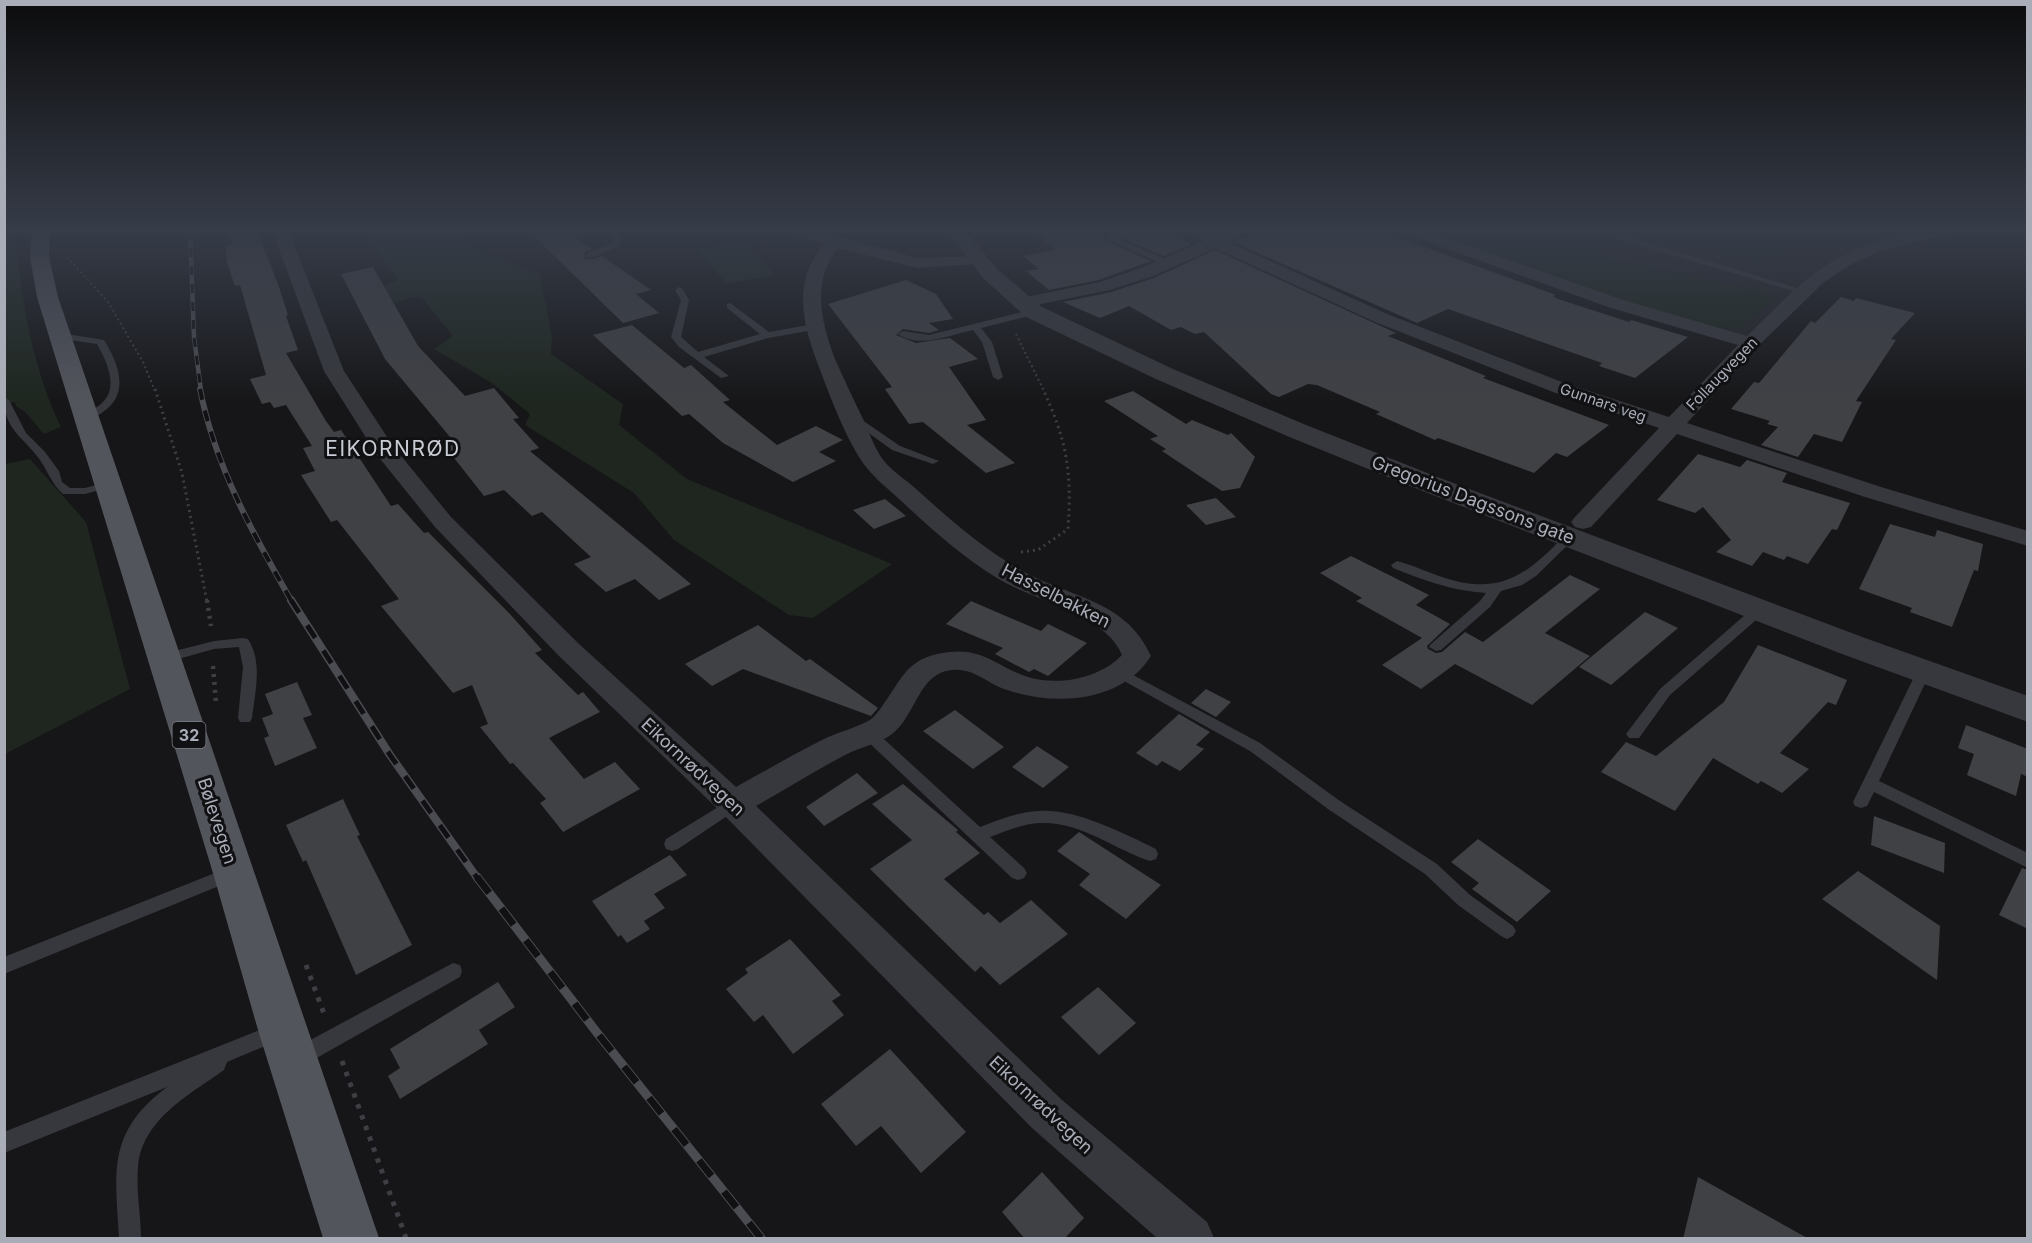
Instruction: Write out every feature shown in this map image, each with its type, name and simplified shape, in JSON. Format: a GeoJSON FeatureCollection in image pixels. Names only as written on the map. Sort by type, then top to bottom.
{"type":"FeatureCollection","features":[{"type":"Feature","properties":{"kind":"main road","name":"Bølevegen"},"geometry":{"type":"LineString","coordinates":[[47,288],[85,420],[351,1239]]}},
{"type":"Feature","properties":{"kind":"street","name":"Eikornrødvegen"},"geometry":{"type":"LineString","coordinates":[[302,288],[334,371],[385,450],[443,522],[568,649],[733,804],[1047,1114],[1191,1239]]}},
{"type":"Feature","properties":{"kind":"street","name":"Hasselbakken"},"geometry":{"type":"LineString","coordinates":[[813,288],[814,327],[850,414],[877,467],[982,556],[1034,588],[1109,620],[1126,635],[1134,646],[1137,656],[1131,665],[1120,673]]}},
{"type":"Feature","properties":{"kind":"street","name":"Gregorius Dagssons gate"},"geometry":{"type":"LineString","coordinates":[[1002,288],[1020,312],[1208,394],[1415,478],[1576,530],[1758,611],[2028,710]]}},
{"type":"Feature","properties":{"kind":"street"},"geometry":{"type":"LineString","coordinates":[[1020,312],[1098,288]]}},
{"type":"Feature","properties":{"kind":"street","name":"Gunnars veg"},"geometry":{"type":"LineString","coordinates":[[1317,288],[1414,332],[1560,388],[1671,427],[2028,539]]}},
{"type":"Feature","properties":{"kind":"street"},"geometry":{"type":"LineString","coordinates":[[1572,288],[1617,304],[1750,343]]}},
{"type":"Feature","properties":{"kind":"street","name":"Follaugvegen"},"geometry":{"type":"LineString","coordinates":[[1576,530],[1750,343],[1807,288]]}},
{"type":"Feature","properties":{"kind":"street"},"geometry":{"type":"LineString","coordinates":[[733,804],[836,746],[869,734],[890,718],[920,672],[940,663],[971,662],[985,666],[1016,684],[1049,689],[1072,688],[1098,683],[1120,673]]}},
{"type":"Feature","properties":{"kind":"lane"},"geometry":{"type":"LineString","coordinates":[[1793,288],[1803,291]]}},
{"type":"Feature","properties":{"kind":"lane"},"geometry":{"type":"LineString","coordinates":[[679,290],[685,300],[676,337],[682,345],[724,376]]}},
{"type":"Feature","properties":{"kind":"lane"},"geometry":{"type":"LineString","coordinates":[[730,306],[767,335]]}},
{"type":"Feature","properties":{"kind":"lane"},"geometry":{"type":"LineString","coordinates":[[903,334],[929,338],[976,327],[1020,312]]}},
{"type":"Feature","properties":{"kind":"lane"},"geometry":{"type":"LineString","coordinates":[[696,356],[767,335],[814,327]]}},
{"type":"Feature","properties":{"kind":"lane"},"geometry":{"type":"LineString","coordinates":[[976,327],[987,342],[998,377]]}},
{"type":"Feature","properties":{"kind":"lane"},"geometry":{"type":"LineString","coordinates":[[4,400],[21,434],[41,453],[53,471],[57,483],[67,492],[85,491],[107,485]]}},
{"type":"Feature","properties":{"kind":"lane"},"geometry":{"type":"LineString","coordinates":[[850,414],[896,448],[933,461]]}},
{"type":"Feature","properties":{"kind":"lane"},"geometry":{"type":"LineString","coordinates":[[1397,565],[1441,582],[1470,587],[1497,588],[1517,582],[1556,552],[1576,530]]}},
{"type":"Feature","properties":{"kind":"lane"},"geometry":{"type":"LineString","coordinates":[[1436,647],[1485,604],[1497,588]]}},
{"type":"Feature","properties":{"kind":"lane"},"geometry":{"type":"LineString","coordinates":[[1634,734],[1665,692],[1758,611]]}},
{"type":"Feature","properties":{"kind":"lane"},"geometry":{"type":"LineString","coordinates":[[164,658],[214,645],[243,642],[248,647],[250,658],[245,718]]}},
{"type":"Feature","properties":{"kind":"lane"},"geometry":{"type":"LineString","coordinates":[[1120,673],[1255,747],[1334,805],[1431,869],[1464,900],[1507,931]]}},
{"type":"Feature","properties":{"kind":"lane"},"geometry":{"type":"LineString","coordinates":[[1862,802],[1923,673]]}},
{"type":"Feature","properties":{"kind":"lane"},"geometry":{"type":"LineString","coordinates":[[869,734],[1018,873]]}},
{"type":"Feature","properties":{"kind":"lane"},"geometry":{"type":"LineString","coordinates":[[1870,783],[2028,861]]}},
{"type":"Feature","properties":{"kind":"lane"},"geometry":{"type":"LineString","coordinates":[[672,844],[733,804]]}},
{"type":"Feature","properties":{"kind":"lane"},"geometry":{"type":"LineString","coordinates":[[977,835],[1025,819],[1050,817],[1129,843],[1150,854]]}},
{"type":"Feature","properties":{"kind":"lane"},"geometry":{"type":"LineString","coordinates":[[4,966],[234,873]]}},
{"type":"Feature","properties":{"kind":"lane"},"geometry":{"type":"LineString","coordinates":[[4,1143],[231,1052],[287,1045],[453,971]]}},
{"type":"Feature","properties":{"kind":"lane"},"geometry":{"type":"LineString","coordinates":[[130,1239],[128,1170],[131,1146],[146,1119],[171,1097],[231,1052]]}},
{"type":"Feature","properties":{"kind":"path"},"geometry":{"type":"LineString","coordinates":[[982,556],[1038,550],[1068,529],[1071,490],[1064,442],[1041,386],[1012,326],[1020,312]]}},
{"type":"Feature","properties":{"kind":"shaded area"},"geometry":{"type":"Polygon","coordinates":[[[4,288],[22,288],[35,356],[61,427],[44,434],[25,412],[16,406],[15,402],[5,404],[4,288]]]}},
{"type":"Feature","properties":{"kind":"shaded area"},"geometry":{"type":"Polygon","coordinates":[[[379,288],[543,288],[552,336],[551,354],[623,404],[619,425],[687,479],[892,564],[813,618],[789,615],[674,540],[634,493],[525,425],[530,414],[492,383],[434,349],[453,336],[422,298],[412,297],[384,307],[379,288]]]}},
{"type":"Feature","properties":{"kind":"shaded area"},"geometry":{"type":"Polygon","coordinates":[[[1585,288],[1808,288],[1750,343],[1585,288]]]}},
{"type":"Feature","properties":{"kind":"shaded area"},"geometry":{"type":"Polygon","coordinates":[[[1589,288],[1747,288],[1780,295],[1739,329],[1689,324],[1589,288]]]}},
{"type":"Feature","properties":{"kind":"shaded area"},"geometry":{"type":"Polygon","coordinates":[[[30,459],[86,522],[130,689],[5,754],[5,464],[30,459]]]}},
{"type":"Feature","properties":{"kind":"building"},"geometry":{"type":"Polygon","coordinates":[[[241,288],[279,288],[298,350],[286,353],[334,432],[341,430],[391,506],[398,504],[424,533],[428,532],[509,613],[542,650],[535,653],[578,695],[583,692],[600,712],[549,738],[584,779],[615,762],[640,789],[563,832],[540,803],[546,799],[513,763],[510,764],[480,727],[488,724],[472,685],[453,693],[381,606],[399,599],[337,520],[331,522],[301,475],[315,471],[303,448],[312,446],[286,405],[274,408],[270,402],[262,404],[250,379],[266,375],[241,288]]]}},
{"type":"Feature","properties":{"kind":"building"},"geometry":{"type":"Polygon","coordinates":[[[348,288],[385,288],[418,346],[465,396],[494,388],[519,418],[513,419],[539,448],[530,451],[691,584],[659,600],[635,579],[606,592],[574,564],[591,557],[542,512],[532,516],[504,490],[484,496],[440,440],[450,437],[385,359],[348,288]]]}},
{"type":"Feature","properties":{"kind":"building"},"geometry":{"type":"Polygon","coordinates":[[[587,288],[648,288],[651,290],[636,294],[659,313],[623,323],[587,288]]]}},
{"type":"Feature","properties":{"kind":"building"},"geometry":{"type":"Polygon","coordinates":[[[880,288],[923,288],[936,294],[953,319],[929,323],[939,330],[929,333],[903,329],[896,335],[916,343],[950,338],[978,359],[949,367],[986,420],[967,425],[1015,463],[986,473],[923,422],[909,424],[885,389],[892,387],[828,304],[880,288]]]}},
{"type":"Feature","properties":{"kind":"building"},"geometry":{"type":"Polygon","coordinates":[[[1123,288],[1298,288],[1396,333],[1388,336],[1486,376],[1483,378],[1609,425],[1567,457],[1556,453],[1534,473],[1438,438],[1435,440],[1376,414],[1380,412],[1317,385],[1308,384],[1279,397],[1271,394],[1204,332],[1195,334],[1181,327],[1171,330],[1129,306],[1100,318],[1063,302],[1123,288]]]}},
{"type":"Feature","properties":{"kind":"building"},"geometry":{"type":"Polygon","coordinates":[[[1338,288],[1537,288],[1556,295],[1553,296],[1558,299],[1629,322],[1631,320],[1688,337],[1635,378],[1599,366],[1602,363],[1448,309],[1417,323],[1338,288]]]}},
{"type":"Feature","properties":{"kind":"building"},"geometry":{"type":"Polygon","coordinates":[[[1841,297],[1854,301],[1856,298],[1915,313],[1891,339],[1896,340],[1856,401],[1862,402],[1842,442],[1814,434],[1798,457],[1761,445],[1778,427],[1767,424],[1770,421],[1731,409],[1754,382],[1759,383],[1811,321],[1815,323],[1841,297]]]}},
{"type":"Feature","properties":{"kind":"building"},"geometry":{"type":"Polygon","coordinates":[[[632,325],[684,368],[691,365],[730,400],[723,402],[777,445],[816,426],[843,440],[819,452],[836,461],[793,482],[723,443],[689,414],[682,416],[593,335],[632,325]]]}},
{"type":"Feature","properties":{"kind":"building"},"geometry":{"type":"Polygon","coordinates":[[[1133,391],[1186,424],[1192,420],[1228,435],[1231,433],[1255,457],[1240,488],[1222,491],[1162,451],[1166,449],[1150,439],[1158,436],[1104,401],[1133,391]]]}},
{"type":"Feature","properties":{"kind":"building"},"geometry":{"type":"Polygon","coordinates":[[[1698,454],[1740,467],[1747,460],[1787,473],[1782,482],[1850,503],[1837,530],[1832,529],[1808,564],[1787,556],[1784,560],[1763,552],[1752,566],[1716,552],[1731,540],[1703,507],[1695,513],[1657,500],[1698,454]]]}},
{"type":"Feature","properties":{"kind":"building"},"geometry":{"type":"Polygon","coordinates":[[[1216,498],[1236,517],[1206,525],[1186,505],[1216,498]]]}},
{"type":"Feature","properties":{"kind":"building"},"geometry":{"type":"Polygon","coordinates":[[[885,499],[906,516],[874,529],[853,510],[885,499]]]}},
{"type":"Feature","properties":{"kind":"building"},"geometry":{"type":"Polygon","coordinates":[[[1890,524],[1935,537],[1937,530],[1983,544],[1978,571],[1974,570],[1952,627],[1910,612],[1912,608],[1859,589],[1890,524]]]}},
{"type":"Feature","properties":{"kind":"building"},"geometry":{"type":"Polygon","coordinates":[[[1351,556],[1429,595],[1416,605],[1450,624],[1427,646],[1436,653],[1442,652],[1465,632],[1483,642],[1570,575],[1600,589],[1545,633],[1590,656],[1532,705],[1455,664],[1421,689],[1382,665],[1422,638],[1356,601],[1362,598],[1320,573],[1351,556]]]}},
{"type":"Feature","properties":{"kind":"building"},"geometry":{"type":"Polygon","coordinates":[[[971,601],[1041,631],[1048,624],[1087,643],[1048,676],[1034,669],[1029,672],[995,654],[1003,648],[946,624],[971,601]]]}},
{"type":"Feature","properties":{"kind":"building"},"geometry":{"type":"Polygon","coordinates":[[[1645,612],[1678,628],[1611,685],[1579,667],[1645,612]]]}},
{"type":"Feature","properties":{"kind":"building"},"geometry":{"type":"Polygon","coordinates":[[[758,625],[806,661],[810,659],[878,708],[871,716],[743,669],[712,686],[685,664],[758,625]]]}},
{"type":"Feature","properties":{"kind":"building"},"geometry":{"type":"Polygon","coordinates":[[[1758,645],[1847,680],[1836,705],[1828,702],[1780,753],[1809,769],[1782,793],[1761,781],[1758,784],[1713,758],[1675,811],[1601,772],[1626,742],[1656,756],[1724,702],[1758,645]]]}},
{"type":"Feature","properties":{"kind":"building"},"geometry":{"type":"Polygon","coordinates":[[[297,682],[312,715],[303,718],[317,748],[275,766],[264,738],[269,736],[262,718],[273,714],[265,694],[297,682]]]}},
{"type":"Feature","properties":{"kind":"building"},"geometry":{"type":"Polygon","coordinates":[[[1206,689],[1231,702],[1216,717],[1191,703],[1206,689]]]}},
{"type":"Feature","properties":{"kind":"building"},"geometry":{"type":"Polygon","coordinates":[[[955,710],[1004,747],[973,769],[923,731],[955,710]]]}},
{"type":"Feature","properties":{"kind":"building"},"geometry":{"type":"Polygon","coordinates":[[[1179,714],[1210,732],[1196,745],[1204,749],[1180,771],[1162,761],[1157,766],[1136,753],[1179,714]]]}},
{"type":"Feature","properties":{"kind":"building"},"geometry":{"type":"Polygon","coordinates":[[[1966,725],[2028,749],[2028,777],[2021,774],[2016,796],[1967,775],[1974,754],[1958,748],[1966,725]]]}},
{"type":"Feature","properties":{"kind":"building"},"geometry":{"type":"Polygon","coordinates":[[[1037,746],[1069,767],[1043,788],[1012,767],[1037,746]]]}},
{"type":"Feature","properties":{"kind":"building"},"geometry":{"type":"Polygon","coordinates":[[[857,773],[878,793],[824,826],[806,807],[857,773]]]}},
{"type":"Feature","properties":{"kind":"building"},"geometry":{"type":"Polygon","coordinates":[[[903,784],[958,830],[956,832],[980,853],[944,879],[984,915],[988,912],[1000,923],[1031,900],[1068,934],[1000,985],[981,966],[975,972],[870,869],[912,840],[872,804],[903,784]]]}},
{"type":"Feature","properties":{"kind":"building"},"geometry":{"type":"Polygon","coordinates":[[[343,799],[360,835],[357,836],[412,945],[356,975],[306,860],[303,862],[286,825],[343,799]]]}},
{"type":"Feature","properties":{"kind":"building"},"geometry":{"type":"Polygon","coordinates":[[[1874,816],[1945,843],[1944,873],[1871,845],[1874,816]]]}},
{"type":"Feature","properties":{"kind":"building"},"geometry":{"type":"Polygon","coordinates":[[[1079,832],[1161,885],[1126,919],[1079,885],[1090,874],[1057,851],[1079,832]]]}},
{"type":"Feature","properties":{"kind":"building"},"geometry":{"type":"Polygon","coordinates":[[[1478,839],[1551,891],[1517,922],[1472,889],[1479,883],[1451,862],[1478,839]]]}},
{"type":"Feature","properties":{"kind":"building"},"geometry":{"type":"Polygon","coordinates":[[[670,855],[687,875],[654,894],[665,908],[644,921],[650,929],[627,943],[621,935],[618,937],[592,901],[670,855]]]}},
{"type":"Feature","properties":{"kind":"building"},"geometry":{"type":"Polygon","coordinates":[[[2022,868],[2028,870],[2028,929],[1999,915],[2022,868]]]}},
{"type":"Feature","properties":{"kind":"building"},"geometry":{"type":"Polygon","coordinates":[[[1858,871],[1940,926],[1937,980],[1822,899],[1858,871]]]}},
{"type":"Feature","properties":{"kind":"building"},"geometry":{"type":"Polygon","coordinates":[[[790,939],[841,995],[832,1001],[844,1015],[793,1054],[763,1015],[754,1022],[726,989],[748,973],[745,969],[790,939]]]}},
{"type":"Feature","properties":{"kind":"building"},"geometry":{"type":"Polygon","coordinates":[[[498,982],[515,1007],[479,1030],[488,1044],[400,1099],[388,1076],[400,1068],[390,1049],[498,982]]]}},
{"type":"Feature","properties":{"kind":"building"},"geometry":{"type":"Polygon","coordinates":[[[1098,987],[1136,1023],[1099,1055],[1061,1017],[1098,987]]]}},
{"type":"Feature","properties":{"kind":"building"},"geometry":{"type":"Polygon","coordinates":[[[890,1049],[966,1132],[921,1173],[881,1126],[856,1146],[821,1104],[890,1049]]]}},
{"type":"Feature","properties":{"kind":"building"},"geometry":{"type":"Polygon","coordinates":[[[1042,1172],[1084,1218],[1064,1239],[1025,1239],[1002,1212],[1042,1172]]]}},
{"type":"Feature","properties":{"kind":"building"},"geometry":{"type":"Polygon","coordinates":[[[1698,1177],[1809,1239],[1683,1239],[1698,1177]]]}},
{"type":"Feature","properties":{"kind":"railway"},"geometry":{"type":"LineString","coordinates":[[192,288],[194,337],[201,391]]}},
{"type":"Feature","properties":{"kind":"railway"},"geometry":{"type":"LineString","coordinates":[[200,389],[225,472],[263,551],[292,602]]}},
{"type":"Feature","properties":{"kind":"railway"},"geometry":{"type":"LineString","coordinates":[[291,600],[390,755],[478,879]]}},
{"type":"Feature","properties":{"kind":"railway"},"geometry":{"type":"LineString","coordinates":[[477,877],[598,1034],[761,1238]]}},
{"type":"Feature","properties":{"kind":"district","name":"EIKORNRØD"},"geometry":{"type":"Point","coordinates":[393,449]}}]}
